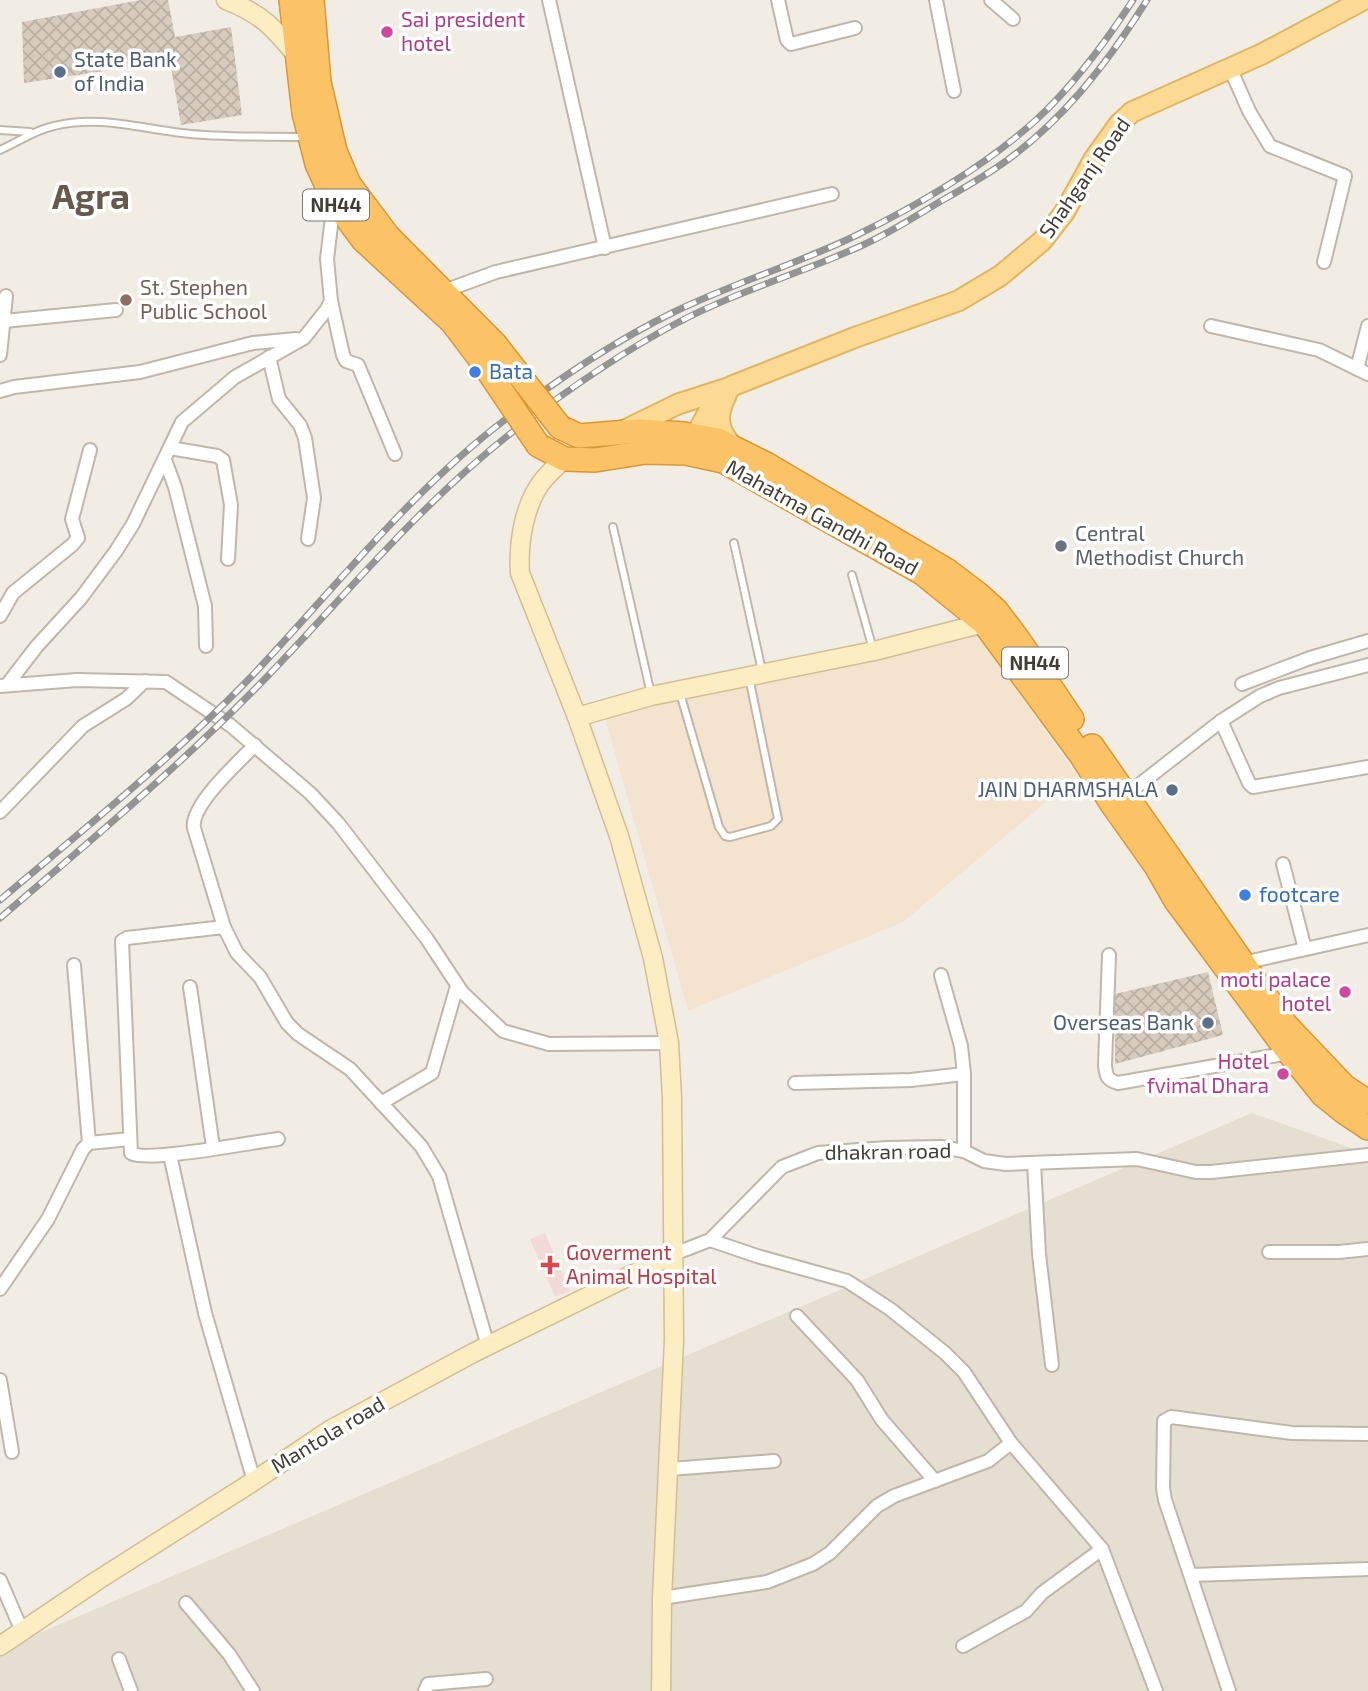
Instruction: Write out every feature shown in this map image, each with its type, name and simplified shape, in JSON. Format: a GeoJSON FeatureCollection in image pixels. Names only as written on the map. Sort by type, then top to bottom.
{"type":"FeatureCollection","features":[{"type":"Feature","properties":{"kind":"highway","name":"Mahatma Gandhi Road"},"geometry":{"type":"LineString","coordinates":[[306,2],[298,57],[304,114],[317,164],[334,201],[363,240],[487,351],[560,427],[579,436],[639,431],[690,444],[922,573],[984,623],[1082,755],[1112,804],[1156,866],[1176,901],[1289,1053],[1323,1096],[1368,1128]]}},
{"type":"Feature","properties":{"kind":"highway","name":"Mahatma Gandhi Road"},"geometry":{"type":"LineString","coordinates":[[306,2],[319,82],[335,151],[349,184],[388,236],[444,291],[487,351],[538,445],[564,459],[595,460],[718,440],[766,464],[948,571],[996,610],[1286,1025],[1344,1086],[1368,1102]]}},
{"type":"Feature","properties":{"kind":"main road","name":"Shahganj Road"},"geometry":{"type":"LineString","coordinates":[[618,433],[678,404],[958,302],[1000,276],[1042,241],[1064,213],[1094,159],[1119,124],[1132,112],[1262,54],[1363,0]]}},
{"type":"Feature","properties":{"kind":"main road","name":"Shahganj Road"},"geometry":{"type":"LineString","coordinates":[[690,444],[710,409],[732,386]]}},
{"type":"Feature","properties":{"kind":"main road"},"geometry":{"type":"LineString","coordinates":[[732,386],[718,416],[721,431],[733,447]]}},
{"type":"Feature","properties":{"kind":"street"},"geometry":{"type":"LineString","coordinates":[[226,0],[266,20],[298,57]]}},
{"type":"Feature","properties":{"kind":"street"},"geometry":{"type":"LineString","coordinates":[[549,0],[605,248]]}},
{"type":"Feature","properties":{"kind":"street"},"geometry":{"type":"LineString","coordinates":[[778,0],[787,40],[791,44],[855,28]]}},
{"type":"Feature","properties":{"kind":"street"},"geometry":{"type":"LineString","coordinates":[[936,0],[954,91]]}},
{"type":"Feature","properties":{"kind":"street"},"geometry":{"type":"LineString","coordinates":[[991,0],[1013,19]]}},
{"type":"Feature","properties":{"kind":"street"},"geometry":{"type":"LineString","coordinates":[[1230,68],[1249,111],[1270,146],[1345,176],[1324,261]]}},
{"type":"Feature","properties":{"kind":"street"},"geometry":{"type":"LineString","coordinates":[[444,291],[496,272],[832,194]]}},
{"type":"Feature","properties":{"kind":"street"},"geometry":{"type":"LineString","coordinates":[[334,201],[327,259],[331,301],[343,355],[346,361],[358,365],[395,454]]}},
{"type":"Feature","properties":{"kind":"street"},"geometry":{"type":"LineString","coordinates":[[0,355],[6,296]]}},
{"type":"Feature","properties":{"kind":"street"},"geometry":{"type":"LineString","coordinates":[[3,686],[81,598],[116,551],[133,524],[183,422],[235,377],[304,338],[331,301]]}},
{"type":"Feature","properties":{"kind":"street"},"geometry":{"type":"LineString","coordinates":[[5,321],[116,310]]}},
{"type":"Feature","properties":{"kind":"street"},"geometry":{"type":"LineString","coordinates":[[1211,326],[1319,350],[1362,371],[1368,326]]}},
{"type":"Feature","properties":{"kind":"street"},"geometry":{"type":"LineString","coordinates":[[0,391],[140,372],[253,343],[304,338]]}},
{"type":"Feature","properties":{"kind":"street"},"geometry":{"type":"LineString","coordinates":[[270,357],[279,399],[300,425],[305,438],[314,498],[308,539]]}},
{"type":"Feature","properties":{"kind":"street"},"geometry":{"type":"LineString","coordinates":[[0,616],[13,593],[78,538],[72,519],[90,450]]}},
{"type":"Feature","properties":{"kind":"street"},"geometry":{"type":"LineString","coordinates":[[167,454],[217,456],[223,460],[231,505],[228,559]]}},
{"type":"Feature","properties":{"kind":"street"},"geometry":{"type":"LineString","coordinates":[[167,454],[205,606],[206,646]]}},
{"type":"Feature","properties":{"kind":"street"},"geometry":{"type":"LineString","coordinates":[[564,459],[536,491],[525,520],[519,558],[525,588],[577,717],[626,860],[653,958],[669,1043],[674,1340],[662,1598],[661,1691]]}},
{"type":"Feature","properties":{"kind":"street"},"geometry":{"type":"LineString","coordinates":[[577,717],[651,696],[874,651],[984,623]]}},
{"type":"Feature","properties":{"kind":"street"},"geometry":{"type":"LineString","coordinates":[[1126,795],[1222,721],[1266,693],[1336,663],[1368,641]]}},
{"type":"Feature","properties":{"kind":"street"},"geometry":{"type":"LineString","coordinates":[[1242,684],[1336,663],[1368,666]]}},
{"type":"Feature","properties":{"kind":"street"},"geometry":{"type":"LineString","coordinates":[[3,686],[77,680],[166,682],[230,725],[310,793],[338,823],[427,939],[457,986],[503,1031],[541,1043],[669,1043]]}},
{"type":"Feature","properties":{"kind":"street"},"geometry":{"type":"LineString","coordinates":[[0,812],[83,726],[126,699],[145,681]]}},
{"type":"Feature","properties":{"kind":"street"},"geometry":{"type":"LineString","coordinates":[[1222,721],[1253,787],[1368,767]]}},
{"type":"Feature","properties":{"kind":"street"},"geometry":{"type":"LineString","coordinates":[[255,745],[210,793],[194,816],[194,828],[224,928],[237,953],[260,976],[286,1023],[351,1069],[422,1146],[439,1176],[488,1346]]}},
{"type":"Feature","properties":{"kind":"street"},"geometry":{"type":"LineString","coordinates":[[1283,864],[1306,949]]}},
{"type":"Feature","properties":{"kind":"street"},"geometry":{"type":"LineString","coordinates":[[224,928],[127,938],[122,941],[131,1153],[133,1156],[170,1155],[278,1139]]}},
{"type":"Feature","properties":{"kind":"street"},"geometry":{"type":"LineString","coordinates":[[1243,963],[1368,935]]}},
{"type":"Feature","properties":{"kind":"street"},"geometry":{"type":"LineString","coordinates":[[1109,955],[1105,1065],[1107,1078],[1111,1081],[1118,1083],[1289,1053]]}},
{"type":"Feature","properties":{"kind":"street"},"geometry":{"type":"LineString","coordinates":[[0,1289],[48,1219],[77,1159],[89,1143],[74,965]]}},
{"type":"Feature","properties":{"kind":"street"},"geometry":{"type":"LineString","coordinates":[[941,975],[961,1046],[964,1074],[964,1151]]}},
{"type":"Feature","properties":{"kind":"street"},"geometry":{"type":"LineString","coordinates":[[381,1102],[432,1073],[457,986]]}},
{"type":"Feature","properties":{"kind":"street"},"geometry":{"type":"LineString","coordinates":[[190,987],[213,1147]]}},
{"type":"Feature","properties":{"kind":"street"},"geometry":{"type":"LineString","coordinates":[[796,1083],[911,1080],[964,1074]]}},
{"type":"Feature","properties":{"kind":"street"},"geometry":{"type":"LineString","coordinates":[[89,1143],[130,1139]]}},
{"type":"Feature","properties":{"kind":"street","name":"dhakran road"},"geometry":{"type":"LineString","coordinates":[[713,1236],[782,1167],[818,1153],[941,1147],[964,1151],[984,1161],[1006,1164],[1137,1158],[1196,1172],[1368,1155]]}},
{"type":"Feature","properties":{"kind":"street"},"geometry":{"type":"LineString","coordinates":[[170,1155],[205,1312],[254,1481]]}},
{"type":"Feature","properties":{"kind":"street"},"geometry":{"type":"LineString","coordinates":[[1034,1163],[1039,1254],[1052,1365]]}},
{"type":"Feature","properties":{"kind":"street"},"geometry":{"type":"LineString","coordinates":[[674,1254],[713,1236],[757,1256],[847,1281],[945,1353],[964,1372],[1011,1443],[1102,1549],[1156,1691]]}},
{"type":"Feature","properties":{"kind":"street"},"geometry":{"type":"LineString","coordinates":[[1269,1252],[1339,1252],[1368,1249]]}},
{"type":"Feature","properties":{"kind":"street","name":"Mantola road"},"geometry":{"type":"LineString","coordinates":[[0,1646],[330,1430],[488,1346],[674,1254]]}},
{"type":"Feature","properties":{"kind":"street"},"geometry":{"type":"LineString","coordinates":[[797,1316],[857,1380],[882,1420],[935,1481]]}},
{"type":"Feature","properties":{"kind":"street"},"geometry":{"type":"LineString","coordinates":[[0,1380],[12,1452]]}},
{"type":"Feature","properties":{"kind":"street"},"geometry":{"type":"LineString","coordinates":[[1229,1691],[1163,1488],[1163,1424],[1167,1419],[1292,1433],[1368,1434]]}},
{"type":"Feature","properties":{"kind":"street"},"geometry":{"type":"LineString","coordinates":[[662,1598],[767,1582],[813,1564],[830,1553],[877,1506],[894,1496],[988,1461],[1011,1443]]}},
{"type":"Feature","properties":{"kind":"street"},"geometry":{"type":"LineString","coordinates":[[670,1469],[774,1461]]}},
{"type":"Feature","properties":{"kind":"street"},"geometry":{"type":"LineString","coordinates":[[963,1646],[1026,1612],[1042,1593],[1102,1549]]}},
{"type":"Feature","properties":{"kind":"street"},"geometry":{"type":"LineString","coordinates":[[1191,1576],[1368,1569]]}},
{"type":"Feature","properties":{"kind":"street"},"geometry":{"type":"LineString","coordinates":[[0,1580],[22,1631]]}},
{"type":"Feature","properties":{"kind":"street"},"geometry":{"type":"LineString","coordinates":[[186,1603],[229,1654],[253,1691]]}},
{"type":"Feature","properties":{"kind":"street"},"geometry":{"type":"LineString","coordinates":[[119,1658],[131,1691]]}},
{"type":"Feature","properties":{"kind":"street"},"geometry":{"type":"LineString","coordinates":[[425,1691],[428,1684],[486,1679]]}},
{"type":"Feature","properties":{"kind":"lane"},"geometry":{"type":"LineString","coordinates":[[0,150],[32,132],[54,125],[94,121],[183,133],[310,137]]}},
{"type":"Feature","properties":{"kind":"lane"},"geometry":{"type":"LineString","coordinates":[[0,130],[32,132]]}},
{"type":"Feature","properties":{"kind":"lane"},"geometry":{"type":"LineString","coordinates":[[613,527],[651,696]]}},
{"type":"Feature","properties":{"kind":"lane"},"geometry":{"type":"LineString","coordinates":[[679,690],[719,827],[725,836],[771,826],[778,819],[734,542]]}},
{"type":"Feature","properties":{"kind":"lane"},"geometry":{"type":"LineString","coordinates":[[852,575],[874,651]]}},
{"type":"Feature","properties":{"kind":"shaded area"},"geometry":{"type":"Polygon","coordinates":[[[976,633],[1077,776],[903,922],[688,1011],[601,704],[976,633]]]}},
{"type":"Feature","properties":{"kind":"shaded area"},"geometry":{"type":"Polygon","coordinates":[[[1252,1113],[1368,1154],[1368,1691],[0,1691],[0,1650],[1252,1113]]]}},
{"type":"Feature","properties":{"kind":"shaded area","name":"Goverment Animal Hospital"},"geometry":{"type":"Polygon","coordinates":[[[545,1233],[570,1291],[555,1297],[530,1239],[545,1233]]]}},
{"type":"Feature","properties":{"kind":"building","name":"State Bank of India"},"geometry":{"type":"Polygon","coordinates":[[[141,0],[168,0],[175,37],[231,27],[242,115],[181,125],[170,61],[24,83],[22,22],[141,0]]]}},
{"type":"Feature","properties":{"kind":"building"},"geometry":{"type":"Polygon","coordinates":[[[1208,972],[1223,1035],[1115,1064],[1115,994],[1208,972]]]}},
{"type":"Feature","properties":{"kind":"railway"},"geometry":{"type":"LineString","coordinates":[[0,900],[189,738],[248,680],[403,511],[470,448],[506,419],[587,361],[652,323],[857,235],[904,211],[973,169],[1016,137],[1063,93],[1100,48],[1133,0]]}},
{"type":"Feature","properties":{"kind":"railway"},"geometry":{"type":"LineString","coordinates":[[0,918],[194,748],[256,688],[413,522],[515,430],[594,373],[677,323],[723,301],[873,240],[993,170],[1039,135],[1079,94],[1115,48],[1147,0]]}},
{"type":"Feature","properties":{"kind":"place","name":"Sai president hotel"},"geometry":{"type":"Point","coordinates":[387,32]}},
{"type":"Feature","properties":{"kind":"place","name":"State Bank of India"},"geometry":{"type":"Point","coordinates":[60,72]}},
{"type":"Feature","properties":{"kind":"place","name":"St. Stephen Public School"},"geometry":{"type":"Point","coordinates":[126,300]}},
{"type":"Feature","properties":{"kind":"place","name":"Bata"},"geometry":{"type":"Point","coordinates":[475,372]}},
{"type":"Feature","properties":{"kind":"place","name":"Central Methodist Church"},"geometry":{"type":"Point","coordinates":[1061,546]}},
{"type":"Feature","properties":{"kind":"place","name":"JAIN DHARMSHALA"},"geometry":{"type":"Point","coordinates":[1172,790]}},
{"type":"Feature","properties":{"kind":"place","name":"footcare"},"geometry":{"type":"Point","coordinates":[1245,895]}},
{"type":"Feature","properties":{"kind":"place","name":"moti palace hotel"},"geometry":{"type":"Point","coordinates":[1345,992]}},
{"type":"Feature","properties":{"kind":"place","name":"Overseas Bank"},"geometry":{"type":"Point","coordinates":[1208,1023]}},
{"type":"Feature","properties":{"kind":"place","name":"Hotel fvimal Dhara"},"geometry":{"type":"Point","coordinates":[1283,1074]}},
{"type":"Feature","properties":{"kind":"place","name":"Goverment Animal Hospital"},"geometry":{"type":"Point","coordinates":[550,1265]}},
{"type":"Feature","properties":{"kind":"district","name":"Agra"},"geometry":{"type":"Point","coordinates":[91,197]}}]}
